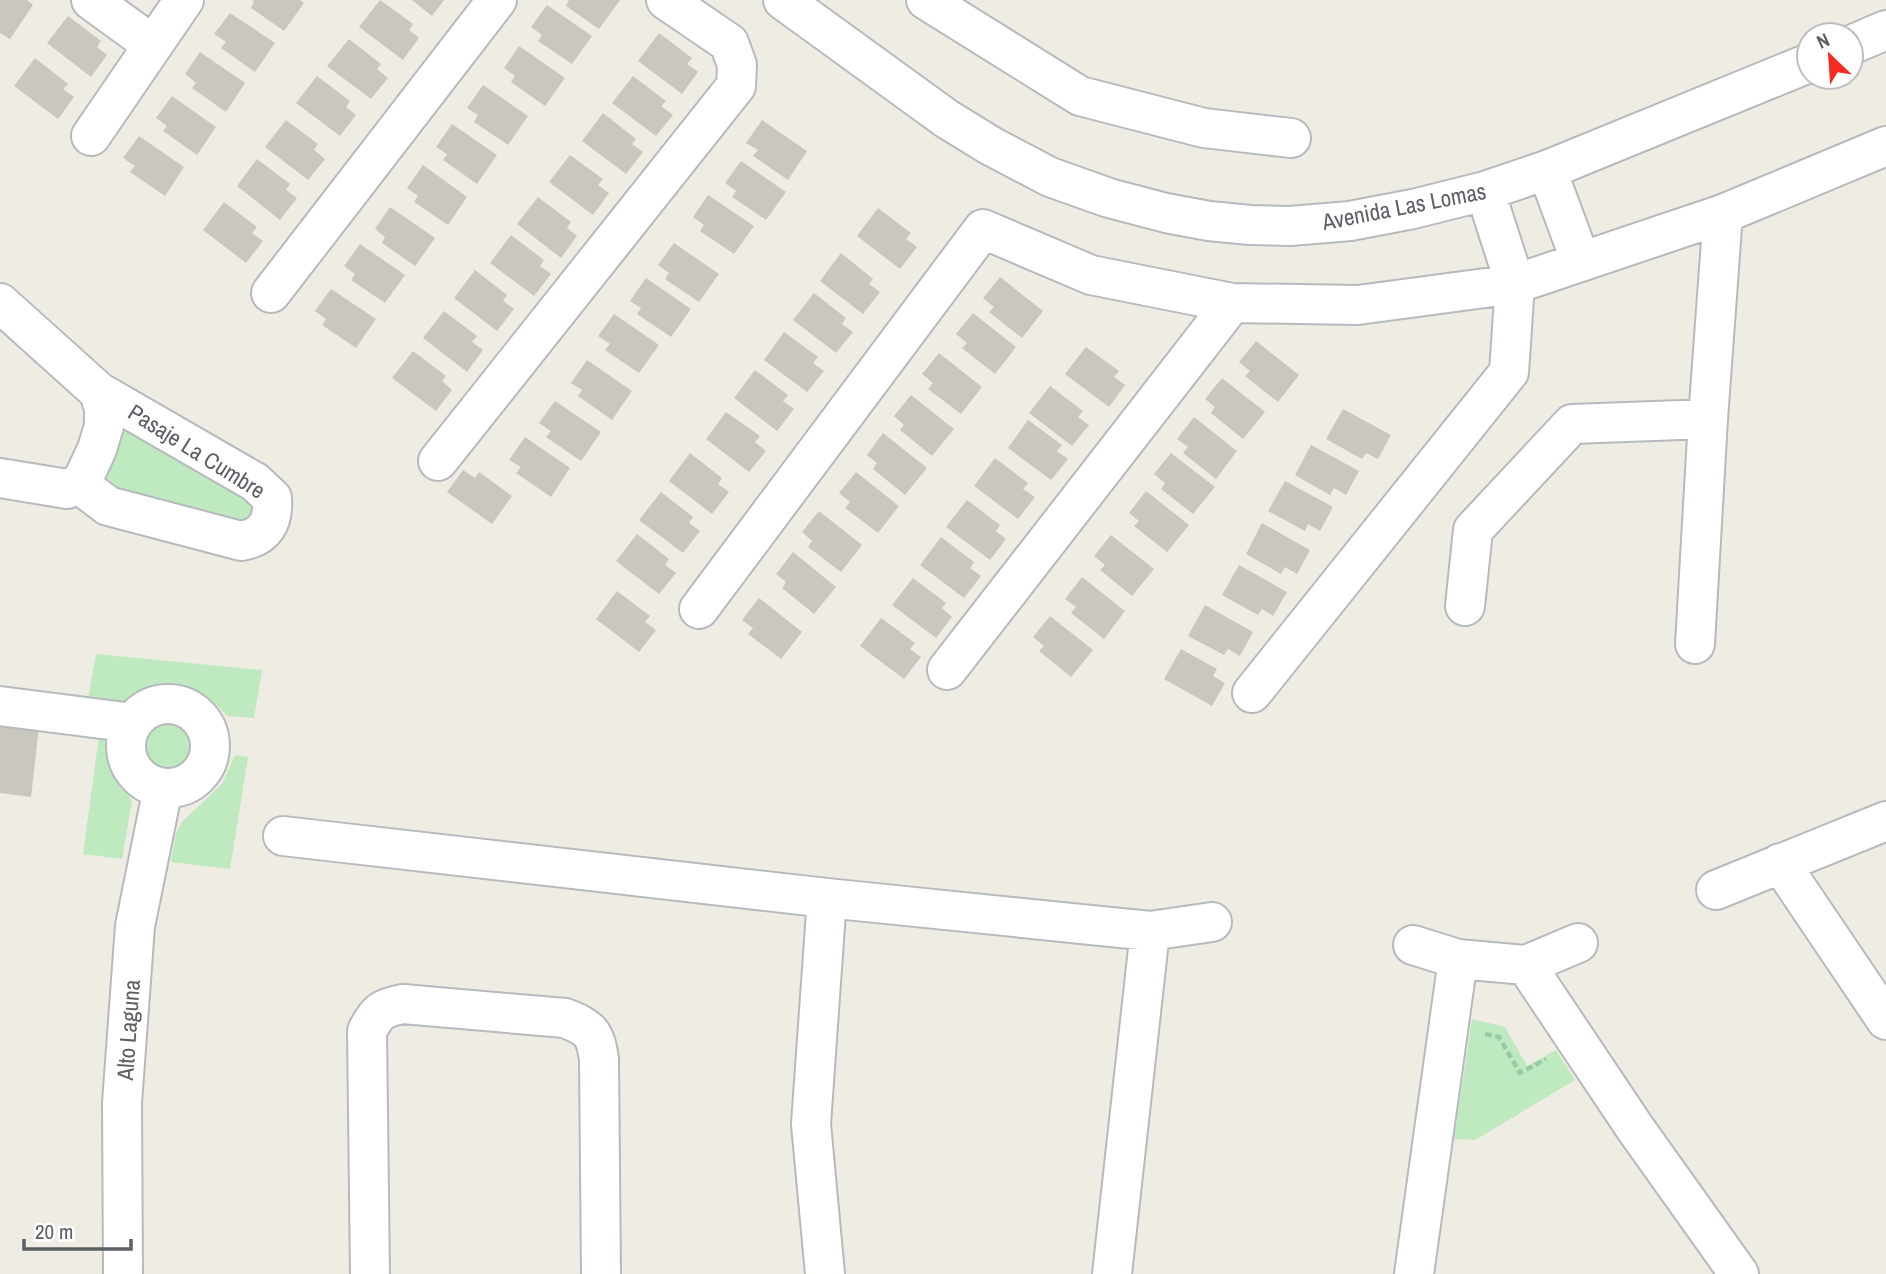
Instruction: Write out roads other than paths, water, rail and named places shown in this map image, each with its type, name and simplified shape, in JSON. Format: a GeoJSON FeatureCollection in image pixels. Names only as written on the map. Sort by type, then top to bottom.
{"type":"FeatureCollection","features":[{"type":"Feature","properties":{"kind":"street"},"geometry":{"type":"LineString","coordinates":[[91,0],[153,45]]}},
{"type":"Feature","properties":{"kind":"street"},"geometry":{"type":"LineString","coordinates":[[92,136],[184,0]]}},
{"type":"Feature","properties":{"kind":"street"},"geometry":{"type":"LineString","coordinates":[[271,293],[497,0]]}},
{"type":"Feature","properties":{"kind":"street"},"geometry":{"type":"LineString","coordinates":[[438,460],[736,86],[737,65],[729,43],[666,0]]}},
{"type":"Feature","properties":{"kind":"street","name":"Avenida Las Lomas"},"geometry":{"type":"LineString","coordinates":[[783,0],[947,119],[1050,177],[1166,213],[1250,225],[1290,226],[1350,221],[1485,191],[1547,170],[1795,69]]}},
{"type":"Feature","properties":{"kind":"street"},"geometry":{"type":"LineString","coordinates":[[926,0],[1080,96],[1204,128],[1291,138]]}},
{"type":"Feature","properties":{"kind":"street"},"geometry":{"type":"LineString","coordinates":[[1865,39],[1886,30]]}},
{"type":"Feature","properties":{"kind":"street"},"geometry":{"type":"LineString","coordinates":[[699,609],[983,229],[1091,275],[1232,303],[1358,304],[1516,284],[1723,214],[1886,146]]}},
{"type":"Feature","properties":{"kind":"street"},"geometry":{"type":"LineString","coordinates":[[1547,170],[1581,262]]}},
{"type":"Feature","properties":{"kind":"street"},"geometry":{"type":"LineString","coordinates":[[1252,693],[1509,372],[1516,284],[1485,191]]}},
{"type":"Feature","properties":{"kind":"street"},"geometry":{"type":"LineString","coordinates":[[1695,644],[1723,214]]}},
{"type":"Feature","properties":{"kind":"street","name":"Pasaje La Cumbre"},"geometry":{"type":"LineString","coordinates":[[0,303],[99,392],[256,482],[272,498],[273,511],[263,533],[241,541],[108,506],[79,484],[97,449],[104,426],[104,409],[99,392]]}},
{"type":"Feature","properties":{"kind":"street"},"geometry":{"type":"LineString","coordinates":[[947,670],[1232,303]]}},
{"type":"Feature","properties":{"kind":"street"},"geometry":{"type":"LineString","coordinates":[[1465,606],[1473,530],[1572,424],[1708,419]]}},
{"type":"Feature","properties":{"kind":"street"},"geometry":{"type":"LineString","coordinates":[[0,478],[66,489],[79,484]]}},
{"type":"Feature","properties":{"kind":"street"},"geometry":{"type":"LineString","coordinates":[[165,704],[190,709],[200,718],[211,740],[206,765],[198,776],[176,787],[163,788],[149,784],[138,776],[130,764],[126,750],[127,736],[133,723],[152,707],[165,704]]}},
{"type":"Feature","properties":{"kind":"street"},"geometry":{"type":"LineString","coordinates":[[0,706],[133,723]]}},
{"type":"Feature","properties":{"kind":"street","name":"Alto Laguna"},"geometry":{"type":"LineString","coordinates":[[123,1274],[122,1103],[135,926],[163,788]]}},
{"type":"Feature","properties":{"kind":"street"},"geometry":{"type":"LineString","coordinates":[[1716,890],[1886,821]]}},
{"type":"Feature","properties":{"kind":"street"},"geometry":{"type":"LineString","coordinates":[[283,836],[827,898],[1150,931],[1212,922]]}},
{"type":"Feature","properties":{"kind":"street"},"geometry":{"type":"LineString","coordinates":[[1780,863],[1886,1020]]}},
{"type":"Feature","properties":{"kind":"street"},"geometry":{"type":"LineString","coordinates":[[825,1274],[811,1124],[827,898]]}},
{"type":"Feature","properties":{"kind":"street"},"geometry":{"type":"LineString","coordinates":[[1112,1274],[1150,931]]}},
{"type":"Feature","properties":{"kind":"street"},"geometry":{"type":"LineString","coordinates":[[1413,945],[1458,959],[1526,965],[1578,943]]}},
{"type":"Feature","properties":{"kind":"street"},"geometry":{"type":"LineString","coordinates":[[1414,1274],[1458,959]]}},
{"type":"Feature","properties":{"kind":"street"},"geometry":{"type":"LineString","coordinates":[[1526,965],[1635,1128],[1739,1274]]}},
{"type":"Feature","properties":{"kind":"street"},"geometry":{"type":"LineString","coordinates":[[370,1274],[368,1031],[376,1015],[387,1007],[403,1004],[565,1018],[581,1025],[596,1038],[600,1059],[601,1274]]}}]}
